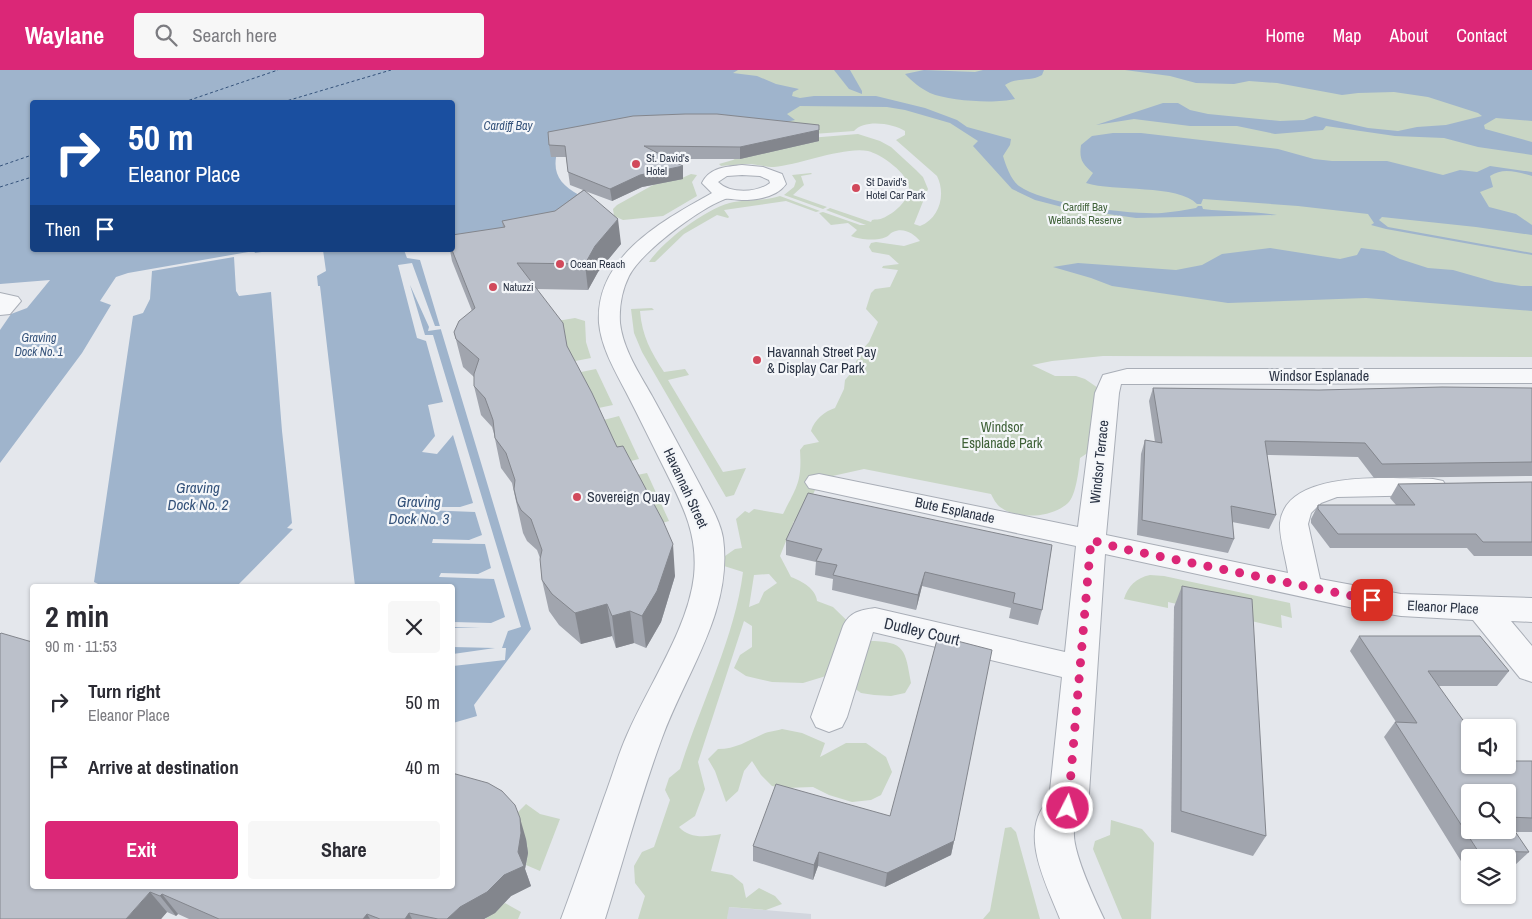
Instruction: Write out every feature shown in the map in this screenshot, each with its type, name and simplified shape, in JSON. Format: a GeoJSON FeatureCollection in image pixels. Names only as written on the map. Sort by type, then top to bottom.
{"type":"FeatureCollection","features":[{"type":"Feature","properties":{"kind":"street","name":"Havannah Street"},"geometry":{"type":"LineString","coordinates":[[583,919],[644,737],[694,630],[704,603],[709,575],[708,536],[697,506],[610,337],[609,312],[611,296],[622,269],[641,246],[670,224],[724,193]]}},
{"type":"Feature","properties":{"kind":"street","name":"Windsor Esplanade"},"geometry":{"type":"LineString","coordinates":[[1109,384],[1115,378],[1127,376],[1532,376]]}},
{"type":"Feature","properties":{"kind":"street","name":"Windsor Terrace"},"geometry":{"type":"LineString","coordinates":[[1082,919],[1060,863],[1055,841],[1057,820],[1068,808],[1101,435],[1109,384]]}},
{"type":"Feature","properties":{"kind":"street","name":"Bute Esplanade"},"geometry":{"type":"LineString","coordinates":[[819,482],[1063,532],[1091,540]]}},
{"type":"Feature","properties":{"kind":"street"},"geometry":{"type":"LineString","coordinates":[[1306,587],[1294,524],[1298,510],[1311,497],[1336,489],[1463,487]]}},
{"type":"Feature","properties":{"kind":"street","name":"Eleanor Place"},"geometry":{"type":"LineString","coordinates":[[1091,540],[1124,549],[1401,605],[1483,610],[1532,610]]}},
{"type":"Feature","properties":{"kind":"street"},"geometry":{"type":"LineString","coordinates":[[1483,610],[1532,669]]}},
{"type":"Feature","properties":{"kind":"street","name":"Dudley Court"},"geometry":{"type":"LineString","coordinates":[[829,717],[859,626],[865,621],[875,620],[1079,668]]}},
{"type":"Feature","properties":{"kind":"shaded area"},"geometry":{"type":"Polygon","coordinates":[[[728,907],[811,914],[811,919],[727,919],[728,907]]]}},
{"type":"Feature","properties":{"kind":"green space","name":"Cardiff Bay Wetlands Reserve"},"geometry":{"type":"Polygon","coordinates":[[[686,70],[1532,70],[1532,357],[1103,356],[1052,361],[1032,365],[1055,376],[1076,376],[1085,379],[1101,390],[1089,452],[1080,458],[1077,482],[1071,500],[1061,508],[1035,516],[1016,514],[1000,507],[991,494],[864,469],[828,477],[816,488],[800,522],[794,521],[780,556],[791,577],[808,586],[814,593],[817,601],[833,607],[868,641],[881,641],[897,646],[905,655],[911,683],[905,693],[891,696],[861,693],[850,685],[826,676],[803,683],[772,682],[746,676],[734,668],[740,655],[752,647],[752,626],[744,621],[698,762],[705,789],[695,816],[679,827],[688,834],[693,835],[721,834],[711,871],[732,875],[743,884],[746,898],[759,888],[775,896],[782,904],[766,910],[729,907],[727,919],[638,919],[645,896],[635,883],[634,866],[642,852],[654,847],[670,800],[665,790],[669,778],[680,769],[725,646],[739,597],[743,572],[724,566],[725,556],[735,549],[742,548],[736,519],[745,511],[749,513],[754,509],[783,514],[798,484],[800,450],[804,445],[819,442],[811,431],[812,427],[820,416],[835,408],[844,389],[845,380],[851,373],[861,351],[869,342],[878,322],[866,309],[871,293],[875,289],[890,287],[898,270],[882,268],[883,266],[899,264],[889,255],[872,252],[869,247],[871,243],[904,246],[920,241],[912,234],[901,230],[878,239],[869,240],[851,236],[857,230],[848,223],[831,225],[819,213],[823,212],[860,225],[866,225],[826,210],[830,208],[871,222],[872,220],[887,216],[900,206],[908,193],[908,183],[887,160],[868,151],[858,150],[834,153],[774,167],[751,164],[721,166],[719,164],[733,160],[750,150],[809,138],[858,134],[880,141],[891,147],[923,177],[928,189],[914,224],[920,226],[927,222],[937,211],[941,198],[940,183],[937,176],[896,140],[905,135],[905,131],[900,128],[886,124],[871,124],[859,127],[854,131],[800,135],[686,70]],[[769,574],[754,575],[749,607],[759,603],[764,592],[777,583],[769,574]]]}},
{"type":"Feature","properties":{"kind":"green space"},"geometry":{"type":"Polygon","coordinates":[[[811,173],[801,176],[804,185],[793,195],[827,207],[823,209],[784,195],[794,187],[796,181],[792,175],[811,173]]]}},
{"type":"Feature","properties":{"kind":"green space"},"geometry":{"type":"Polygon","coordinates":[[[691,174],[697,175],[692,182],[697,196],[663,216],[623,220],[614,216],[613,209],[617,205],[653,185],[691,174]]]}},
{"type":"Feature","properties":{"kind":"green space"},"geometry":{"type":"Polygon","coordinates":[[[780,196],[820,211],[816,212],[786,201],[724,210],[728,218],[717,215],[684,234],[655,262],[649,262],[675,235],[712,210],[734,202],[762,200],[780,196]]]}},
{"type":"Feature","properties":{"kind":"green space"},"geometry":{"type":"Polygon","coordinates":[[[652,308],[654,310],[640,311],[645,336],[655,358],[664,372],[685,369],[689,375],[668,380],[723,472],[746,468],[734,495],[726,497],[642,352],[634,333],[631,309],[652,308]]]}},
{"type":"Feature","properties":{"kind":"green space"},"geometry":{"type":"Polygon","coordinates":[[[575,318],[585,321],[586,342],[591,358],[565,363],[533,325],[575,318]]]}},
{"type":"Feature","properties":{"kind":"green space"},"geometry":{"type":"Polygon","coordinates":[[[596,369],[613,405],[589,410],[571,374],[596,369]]]}},
{"type":"Feature","properties":{"kind":"green space"},"geometry":{"type":"Polygon","coordinates":[[[619,416],[639,459],[615,465],[596,422],[619,416]]]}},
{"type":"Feature","properties":{"kind":"green space"},"geometry":{"type":"Polygon","coordinates":[[[647,473],[669,521],[652,526],[627,477],[647,473]]]}},
{"type":"Feature","properties":{"kind":"green space"},"geometry":{"type":"Polygon","coordinates":[[[1150,575],[1164,576],[1290,603],[1292,618],[1281,615],[1282,628],[1168,602],[1168,608],[1124,599],[1133,583],[1150,575]]]}},
{"type":"Feature","properties":{"kind":"green space"},"geometry":{"type":"Polygon","coordinates":[[[782,729],[802,733],[825,743],[820,757],[846,743],[866,743],[886,757],[892,772],[881,795],[871,800],[852,802],[829,795],[813,787],[785,788],[772,786],[761,775],[752,761],[744,771],[738,791],[726,802],[715,771],[708,759],[718,749],[736,746],[765,733],[782,729]]]}},
{"type":"Feature","properties":{"kind":"green space"},"geometry":{"type":"Polygon","coordinates":[[[526,804],[540,814],[560,819],[540,871],[526,865],[527,851],[525,839],[514,816],[526,804]]]}},
{"type":"Feature","properties":{"kind":"green space"},"geometry":{"type":"Polygon","coordinates":[[[1111,820],[1142,829],[1154,843],[1151,919],[1122,919],[1093,849],[1095,841],[1110,835],[1111,820]]]}},
{"type":"Feature","properties":{"kind":"green space"},"geometry":{"type":"Polygon","coordinates":[[[1011,827],[1016,832],[1040,919],[983,919],[990,911],[1005,828],[1011,827]]]}},
{"type":"Feature","properties":{"kind":"green space"},"geometry":{"type":"Polygon","coordinates":[[[505,903],[521,912],[518,919],[485,919],[505,903]]]}},
{"type":"Feature","properties":{"kind":"water","name":"Cardiff Bay"},"geometry":{"type":"Polygon","coordinates":[[[0,70],[738,70],[733,73],[757,76],[776,84],[799,89],[793,92],[792,96],[800,98],[814,96],[876,96],[925,108],[957,120],[967,127],[1011,139],[1010,145],[1003,156],[1011,177],[1019,186],[1048,198],[1088,207],[1130,212],[1162,213],[1202,206],[1203,209],[1277,215],[1136,218],[1066,208],[1035,200],[1012,189],[973,146],[978,141],[950,123],[905,110],[887,107],[800,106],[787,114],[795,120],[787,122],[558,149],[556,171],[558,176],[566,186],[579,195],[540,227],[455,243],[455,100],[30,100],[30,252],[248,252],[128,273],[116,277],[100,301],[111,305],[82,353],[0,463],[0,330],[11,314],[27,308],[50,280],[0,284],[0,70]]]}},
{"type":"Feature","properties":{"kind":"water"},"geometry":{"type":"Polygon","coordinates":[[[834,70],[850,70],[862,94],[849,89],[834,70]]]}},
{"type":"Feature","properties":{"kind":"water"},"geometry":{"type":"Polygon","coordinates":[[[924,70],[975,72],[983,70],[1044,70],[1042,75],[1037,77],[1013,81],[1005,85],[1015,99],[984,101],[960,100],[938,96],[917,85],[905,74],[924,70]]]}},
{"type":"Feature","properties":{"kind":"water"},"geometry":{"type":"Polygon","coordinates":[[[1125,70],[1532,70],[1532,121],[1496,118],[1484,125],[1485,129],[1532,142],[1532,155],[1478,147],[1444,138],[1395,136],[1326,126],[1323,130],[1275,134],[1237,126],[1190,126],[1134,119],[1096,125],[1163,103],[1178,103],[1190,110],[1208,114],[1280,121],[1304,120],[1315,116],[1368,128],[1398,131],[1417,127],[1446,125],[1482,116],[1478,113],[1428,97],[1394,92],[1342,95],[1277,83],[1249,81],[1234,84],[1196,83],[1170,76],[1125,70]]]}},
{"type":"Feature","properties":{"kind":"water"},"geometry":{"type":"Polygon","coordinates":[[[1113,133],[1141,133],[1278,149],[1314,159],[1332,161],[1387,161],[1443,175],[1460,170],[1477,172],[1490,166],[1532,172],[1532,176],[1510,171],[1495,173],[1490,176],[1493,187],[1480,192],[1489,207],[1516,214],[1532,225],[1532,235],[1382,217],[1379,220],[1388,227],[1532,253],[1532,255],[1386,229],[1371,225],[1374,223],[1368,214],[1298,206],[1203,199],[1201,204],[1197,204],[1188,198],[1161,191],[1098,186],[1086,183],[1093,173],[1082,161],[1080,154],[1081,145],[1092,136],[1113,133]]]}},
{"type":"Feature","properties":{"kind":"water"},"geometry":{"type":"Polygon","coordinates":[[[1270,248],[1340,259],[1357,255],[1361,248],[1384,251],[1400,259],[1428,268],[1453,270],[1495,282],[1532,286],[1532,311],[1366,298],[1228,303],[1112,286],[1053,267],[1078,263],[1176,270],[1202,265],[1222,254],[1270,248]]]}},
{"type":"Feature","properties":{"kind":"water","name":"Graving Dock No. 3"},"geometry":{"type":"Polygon","coordinates":[[[323,252],[405,252],[407,258],[420,260],[531,629],[474,705],[477,716],[455,722],[455,584],[355,584],[320,286],[318,286],[317,276],[326,271],[323,252]]]}},
{"type":"Feature","properties":{"kind":"water","name":"Graving Dock No. 2"},"geometry":{"type":"Polygon","coordinates":[[[234,257],[236,291],[239,296],[271,292],[282,431],[292,523],[287,528],[293,529],[239,584],[98,584],[94,582],[133,316],[143,313],[150,299],[152,271],[234,257]]]}},
{"type":"Feature","properties":{"kind":"pier"},"geometry":{"type":"Polygon","coordinates":[[[412,263],[435,326],[441,326],[442,329],[428,331],[429,327],[410,285],[425,335],[433,335],[521,627],[508,631],[502,648],[506,648],[505,660],[455,666],[455,654],[495,648],[455,647],[455,628],[481,628],[455,627],[455,622],[491,623],[505,617],[494,579],[439,577],[441,573],[478,574],[491,568],[485,544],[432,543],[433,539],[469,540],[482,535],[475,512],[424,510],[426,507],[460,507],[473,503],[453,435],[437,454],[422,452],[435,436],[428,405],[443,402],[426,341],[417,338],[398,265],[412,263]]]}},
{"type":"Feature","properties":{"kind":"building","name":"St. David's Hotel"},"geometry":{"type":"Polygon","coordinates":[[[717,114],[819,125],[819,130],[740,147],[644,146],[683,166],[640,175],[610,189],[568,172],[565,146],[549,145],[548,132],[633,116],[717,114]]]}},
{"type":"Feature","properties":{"kind":"building","name":"Sovereign Quay"},"geometry":{"type":"Polygon","coordinates":[[[584,190],[618,219],[595,246],[585,264],[517,263],[563,323],[567,346],[592,393],[617,447],[623,446],[663,521],[673,544],[657,591],[642,616],[630,611],[612,616],[607,604],[575,613],[552,594],[542,580],[540,559],[542,550],[531,519],[521,510],[517,502],[514,489],[515,480],[506,453],[495,438],[493,420],[485,398],[474,386],[474,374],[479,359],[456,339],[454,332],[459,321],[475,308],[453,252],[455,252],[455,235],[505,227],[502,221],[555,211],[584,190]]]}},
{"type":"Feature","properties":{"kind":"building"},"geometry":{"type":"Polygon","coordinates":[[[1442,387],[1532,388],[1532,462],[1382,464],[1365,443],[1265,441],[1276,515],[1231,506],[1234,539],[1142,520],[1145,440],[1162,443],[1153,388],[1319,390],[1442,387]]]}},
{"type":"Feature","properties":{"kind":"building"},"geometry":{"type":"Polygon","coordinates":[[[1532,482],[1532,542],[1483,542],[1476,534],[1338,534],[1318,509],[1318,505],[1415,505],[1398,484],[1532,482]]]}},
{"type":"Feature","properties":{"kind":"building"},"geometry":{"type":"Polygon","coordinates":[[[808,493],[1052,545],[1042,610],[1013,603],[1015,593],[925,572],[918,595],[833,575],[837,565],[816,561],[822,549],[786,540],[808,493]]]}},
{"type":"Feature","properties":{"kind":"building"},"geometry":{"type":"Polygon","coordinates":[[[1182,586],[1252,599],[1266,836],[1181,811],[1182,586]]]}},
{"type":"Feature","properties":{"kind":"building"},"geometry":{"type":"Polygon","coordinates":[[[0,634],[30,641],[30,889],[455,889],[455,774],[488,783],[502,791],[515,805],[520,818],[521,833],[518,852],[524,866],[504,875],[487,892],[460,907],[447,919],[409,913],[405,919],[380,919],[367,914],[363,919],[219,919],[162,894],[160,896],[150,892],[126,919],[0,919],[0,634]]]}},
{"type":"Feature","properties":{"kind":"building"},"geometry":{"type":"Polygon","coordinates":[[[938,636],[992,650],[954,841],[887,873],[819,852],[814,865],[753,846],[776,784],[890,816],[938,636]]]}},
{"type":"Feature","properties":{"kind":"building"},"geometry":{"type":"Polygon","coordinates":[[[1359,636],[1480,636],[1509,671],[1428,671],[1462,719],[1461,774],[1516,774],[1516,761],[1532,761],[1532,818],[1516,817],[1516,784],[1461,784],[1461,825],[1395,722],[1417,723],[1359,636]]]}},
{"type":"Feature","properties":{"kind":"building"},"geometry":{"type":"Polygon","coordinates":[[[1516,833],[1529,852],[1516,852],[1516,849],[1477,849],[1470,839],[1516,839],[1516,833]]]}},
{"type":"Feature","properties":{"kind":"ferry route"},"geometry":{"type":"LineString","coordinates":[[190,100],[278,70]]}},
{"type":"Feature","properties":{"kind":"ferry route"},"geometry":{"type":"LineString","coordinates":[[290,100],[391,70]]}},
{"type":"Feature","properties":{"kind":"ferry route"},"geometry":{"type":"LineString","coordinates":[[0,166],[30,156]]}},
{"type":"Feature","properties":{"kind":"ferry route"},"geometry":{"type":"LineString","coordinates":[[0,187],[30,178]]}},
{"type":"Feature","properties":{"kind":"place","name":"St. David's Hotel"},"geometry":{"type":"Point","coordinates":[636,164]}},
{"type":"Feature","properties":{"kind":"place","name":"St David's Hotel Car Park"},"geometry":{"type":"Point","coordinates":[856,188]}},
{"type":"Feature","properties":{"kind":"place","name":"Ocean Reach"},"geometry":{"type":"Point","coordinates":[560,264]}},
{"type":"Feature","properties":{"kind":"place","name":"Natuzzi"},"geometry":{"type":"Point","coordinates":[493,287]}},
{"type":"Feature","properties":{"kind":"place","name":"Havannah Street Pay & Display Car Park"},"geometry":{"type":"Point","coordinates":[757,360]}},
{"type":"Feature","properties":{"kind":"place","name":"Sovereign Quay"},"geometry":{"type":"Point","coordinates":[577,497]}},
{"type":"Feature","properties":{"kind":"route"},"geometry":{"type":"LineString","coordinates":[[1068,808],[1091,540],[1124,549],[1372,600]]}},
{"type":"Feature","properties":{"kind":"water label","name":"Graving Dock No. 1"},"geometry":{"type":"Point","coordinates":[39,345]}},
{"type":"Feature","properties":{"kind":"park label","name":"Windsor Esplanade Park"},"geometry":{"type":"Point","coordinates":[1002,436]}}]}
